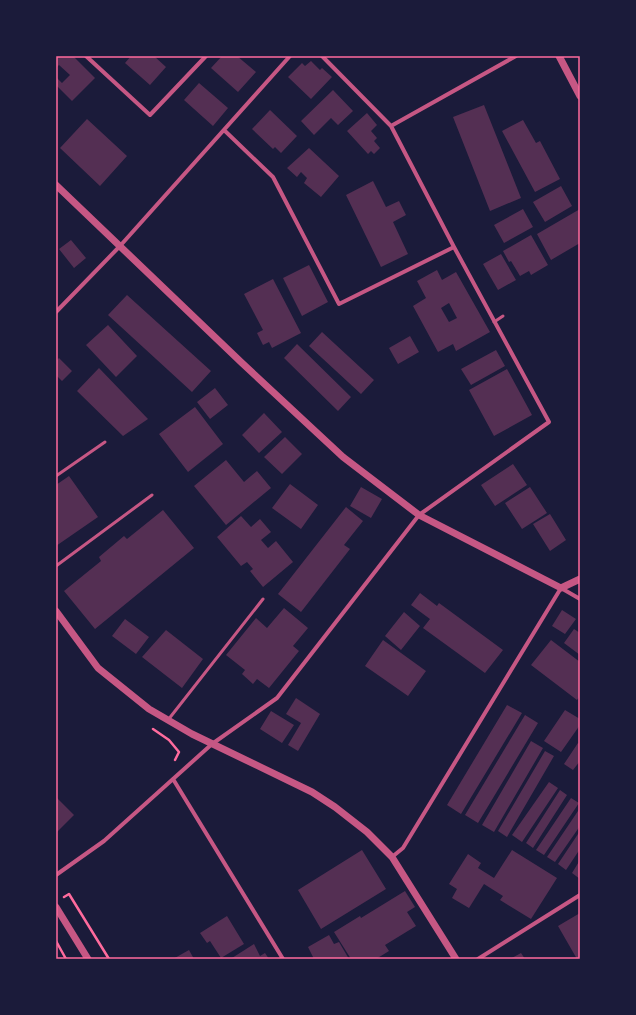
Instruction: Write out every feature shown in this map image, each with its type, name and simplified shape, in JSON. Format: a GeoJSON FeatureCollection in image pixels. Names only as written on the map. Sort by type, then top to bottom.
{"type":"FeatureCollection","features":[{"type":"Feature","properties":{"kind":"street"},"geometry":{"type":"LineString","coordinates":[[86,56],[150,115],[206,56]]}},
{"type":"Feature","properties":{"kind":"street"},"geometry":{"type":"LineString","coordinates":[[56,312],[120,246],[290,56]]}},
{"type":"Feature","properties":{"kind":"street"},"geometry":{"type":"LineString","coordinates":[[56,875],[104,841],[212,744],[277,698],[419,515],[549,422],[454,247],[392,126],[322,56]]}},
{"type":"Feature","properties":{"kind":"street"},"geometry":{"type":"LineString","coordinates":[[392,126],[516,56]]}},
{"type":"Feature","properties":{"kind":"street"},"geometry":{"type":"LineString","coordinates":[[559,56],[580,96]]}},
{"type":"Feature","properties":{"kind":"street"},"geometry":{"type":"LineString","coordinates":[[224,130],[273,177],[339,304],[454,247]]}},
{"type":"Feature","properties":{"kind":"street"},"geometry":{"type":"LineString","coordinates":[[56,185],[242,363],[343,457],[419,515],[580,599]]}},
{"type":"Feature","properties":{"kind":"street"},"geometry":{"type":"LineString","coordinates":[[392,857],[403,848],[560,588],[580,579]]}},
{"type":"Feature","properties":{"kind":"street"},"geometry":{"type":"LineString","coordinates":[[56,611],[98,668],[149,709],[192,734],[312,792],[368,832],[392,857],[456,959]]}},
{"type":"Feature","properties":{"kind":"street"},"geometry":{"type":"LineString","coordinates":[[173,779],[283,959]]}},
{"type":"Feature","properties":{"kind":"street"},"geometry":{"type":"LineString","coordinates":[[478,959],[580,895]]}},
{"type":"Feature","properties":{"kind":"street"},"geometry":{"type":"LineString","coordinates":[[56,907],[88,959]]}},
{"type":"Feature","properties":{"kind":"lane"},"geometry":{"type":"LineString","coordinates":[[494,322],[503,316]]}},
{"type":"Feature","properties":{"kind":"lane"},"geometry":{"type":"LineString","coordinates":[[56,476],[105,442]]}},
{"type":"Feature","properties":{"kind":"lane"},"geometry":{"type":"LineString","coordinates":[[56,566],[152,495]]}},
{"type":"Feature","properties":{"kind":"lane"},"geometry":{"type":"LineString","coordinates":[[168,720],[263,599]]}},
{"type":"Feature","properties":{"kind":"path"},"geometry":{"type":"LineString","coordinates":[[151,728],[169,740],[179,752],[173,764]]}},
{"type":"Feature","properties":{"kind":"path"},"geometry":{"type":"LineString","coordinates":[[62,899],[69,894],[108,959]]}},
{"type":"Feature","properties":{"kind":"path"},"geometry":{"type":"LineString","coordinates":[[56,941],[66,959]]}},
{"type":"Feature","properties":{"kind":"building"},"geometry":{"type":"Polygon","coordinates":[[[56,56],[73,56],[95,78],[72,101],[56,85],[56,77],[62,83],[70,75],[59,65],[56,68],[56,56]]]}},
{"type":"Feature","properties":{"kind":"building"},"geometry":{"type":"Polygon","coordinates":[[[131,56],[154,56],[166,67],[150,85],[125,63],[131,56]]]}},
{"type":"Feature","properties":{"kind":"building"},"geometry":{"type":"Polygon","coordinates":[[[222,56],[237,56],[256,72],[238,92],[211,68],[222,56]]]}},
{"type":"Feature","properties":{"kind":"building"},"geometry":{"type":"Polygon","coordinates":[[[311,61],[320,70],[322,68],[332,77],[311,99],[288,77],[302,63],[305,66],[311,61]]]}},
{"type":"Feature","properties":{"kind":"building"},"geometry":{"type":"Polygon","coordinates":[[[199,83],[228,108],[213,126],[184,100],[199,83]]]}},
{"type":"Feature","properties":{"kind":"building"},"geometry":{"type":"Polygon","coordinates":[[[333,90],[353,111],[338,125],[331,118],[314,135],[301,121],[333,90]]]}},
{"type":"Feature","properties":{"kind":"building"},"geometry":{"type":"Polygon","coordinates":[[[484,105],[521,198],[490,211],[453,117],[484,105]]]}},
{"type":"Feature","properties":{"kind":"building"},"geometry":{"type":"Polygon","coordinates":[[[270,110],[297,136],[281,153],[275,147],[273,149],[252,129],[270,110]]]}},
{"type":"Feature","properties":{"kind":"building"},"geometry":{"type":"Polygon","coordinates":[[[367,113],[377,125],[371,131],[377,138],[374,141],[380,148],[374,154],[371,151],[368,154],[347,131],[367,113]]]}},
{"type":"Feature","properties":{"kind":"building"},"geometry":{"type":"Polygon","coordinates":[[[87,119],[127,156],[100,186],[60,148],[87,119]]]}},
{"type":"Feature","properties":{"kind":"building"},"geometry":{"type":"Polygon","coordinates":[[[523,120],[536,143],[540,141],[560,179],[535,192],[502,131],[523,120]]]}},
{"type":"Feature","properties":{"kind":"building"},"geometry":{"type":"Polygon","coordinates":[[[309,148],[339,176],[321,197],[304,183],[307,178],[301,172],[297,177],[287,168],[309,148]]]}},
{"type":"Feature","properties":{"kind":"building"},"geometry":{"type":"Polygon","coordinates":[[[373,181],[386,207],[399,201],[406,215],[393,222],[408,254],[381,267],[346,195],[373,181]]]}},
{"type":"Feature","properties":{"kind":"building"},"geometry":{"type":"Polygon","coordinates":[[[561,186],[572,206],[545,222],[533,202],[561,186]]]}},
{"type":"Feature","properties":{"kind":"building"},"geometry":{"type":"Polygon","coordinates":[[[523,209],[533,227],[504,243],[494,225],[523,209]]]}},
{"type":"Feature","properties":{"kind":"building"},"geometry":{"type":"Polygon","coordinates":[[[580,209],[580,243],[551,260],[537,234],[580,209]]]}},
{"type":"Feature","properties":{"kind":"building"},"geometry":{"type":"Polygon","coordinates":[[[531,235],[548,265],[531,275],[529,271],[520,276],[511,261],[509,262],[503,251],[531,235]]]}},
{"type":"Feature","properties":{"kind":"building"},"geometry":{"type":"Polygon","coordinates":[[[71,240],[86,258],[74,268],[59,249],[71,240]]]}},
{"type":"Feature","properties":{"kind":"building"},"geometry":{"type":"Polygon","coordinates":[[[501,254],[516,280],[498,290],[483,264],[501,254]]]}},
{"type":"Feature","properties":{"kind":"building"},"geometry":{"type":"Polygon","coordinates":[[[309,265],[328,302],[302,316],[283,278],[309,265]]]}},
{"type":"Feature","properties":{"kind":"building"},"geometry":{"type":"Polygon","coordinates":[[[437,270],[442,280],[456,272],[490,332],[456,351],[453,344],[438,352],[413,306],[426,298],[417,281],[437,270]],[[449,303],[441,308],[449,322],[457,318],[449,303]]]}},
{"type":"Feature","properties":{"kind":"building"},"geometry":{"type":"Polygon","coordinates":[[[273,279],[301,333],[272,348],[269,342],[263,345],[257,333],[263,330],[244,294],[273,279]]]}},
{"type":"Feature","properties":{"kind":"building"},"geometry":{"type":"Polygon","coordinates":[[[127,295],[211,371],[192,392],[108,315],[127,295]]]}},
{"type":"Feature","properties":{"kind":"building"},"geometry":{"type":"Polygon","coordinates":[[[108,325],[137,356],[116,377],[86,345],[108,325]]]}},
{"type":"Feature","properties":{"kind":"building"},"geometry":{"type":"Polygon","coordinates":[[[322,332],[374,380],[361,394],[309,346],[322,332]]]}},
{"type":"Feature","properties":{"kind":"building"},"geometry":{"type":"Polygon","coordinates":[[[410,336],[419,352],[398,364],[389,348],[410,336]]]}},
{"type":"Feature","properties":{"kind":"building"},"geometry":{"type":"Polygon","coordinates":[[[297,344],[351,397],[338,411],[284,358],[297,344]]]}},
{"type":"Feature","properties":{"kind":"building"},"geometry":{"type":"Polygon","coordinates":[[[496,350],[505,366],[471,385],[461,369],[496,350]]]}},
{"type":"Feature","properties":{"kind":"building"},"geometry":{"type":"Polygon","coordinates":[[[59,358],[72,371],[62,381],[56,375],[56,361],[59,358]]]}},
{"type":"Feature","properties":{"kind":"building"},"geometry":{"type":"Polygon","coordinates":[[[99,368],[148,419],[123,436],[77,391],[99,368]]]}},
{"type":"Feature","properties":{"kind":"building"},"geometry":{"type":"Polygon","coordinates":[[[507,369],[532,415],[494,436],[469,390],[507,369]]]}},
{"type":"Feature","properties":{"kind":"building"},"geometry":{"type":"Polygon","coordinates":[[[215,388],[228,405],[210,419],[197,402],[215,388]]]}},
{"type":"Feature","properties":{"kind":"building"},"geometry":{"type":"Polygon","coordinates":[[[195,407],[223,444],[188,472],[159,434],[195,407]]]}},
{"type":"Feature","properties":{"kind":"building"},"geometry":{"type":"Polygon","coordinates":[[[264,413],[282,432],[259,453],[242,435],[264,413]]]}},
{"type":"Feature","properties":{"kind":"building"},"geometry":{"type":"Polygon","coordinates":[[[285,437],[302,454],[282,474],[264,457],[285,437]]]}},
{"type":"Feature","properties":{"kind":"building"},"geometry":{"type":"Polygon","coordinates":[[[226,460],[244,482],[257,471],[271,488],[226,525],[194,486],[226,460]]]}},
{"type":"Feature","properties":{"kind":"building"},"geometry":{"type":"Polygon","coordinates":[[[513,464],[527,485],[495,506],[481,485],[513,464]]]}},
{"type":"Feature","properties":{"kind":"building"},"geometry":{"type":"Polygon","coordinates":[[[69,476],[98,517],[56,546],[56,485],[69,476]]]}},
{"type":"Feature","properties":{"kind":"building"},"geometry":{"type":"Polygon","coordinates":[[[290,484],[318,505],[301,529],[272,508],[290,484]]]}},
{"type":"Feature","properties":{"kind":"building"},"geometry":{"type":"Polygon","coordinates":[[[361,487],[382,499],[371,518],[350,506],[361,487]]]}},
{"type":"Feature","properties":{"kind":"building"},"geometry":{"type":"Polygon","coordinates":[[[530,487],[547,513],[522,529],[505,503],[530,487]]]}},
{"type":"Feature","properties":{"kind":"building"},"geometry":{"type":"Polygon","coordinates":[[[346,507],[363,521],[344,545],[350,549],[301,612],[278,594],[346,507]]]}},
{"type":"Feature","properties":{"kind":"building"},"geometry":{"type":"Polygon","coordinates":[[[163,510],[194,548],[95,629],[64,591],[101,561],[99,557],[124,536],[127,539],[163,510]]]}},
{"type":"Feature","properties":{"kind":"building"},"geometry":{"type":"Polygon","coordinates":[[[550,514],[566,540],[550,551],[533,524],[550,514]]]}},
{"type":"Feature","properties":{"kind":"building"},"geometry":{"type":"Polygon","coordinates":[[[241,516],[251,527],[260,519],[271,532],[261,540],[268,548],[276,541],[293,562],[263,587],[250,571],[253,569],[247,562],[241,566],[217,537],[241,516]]]}},
{"type":"Feature","properties":{"kind":"building"},"geometry":{"type":"Polygon","coordinates":[[[420,593],[437,606],[439,603],[503,650],[485,673],[423,628],[430,619],[411,605],[420,593]]]}},
{"type":"Feature","properties":{"kind":"building"},"geometry":{"type":"Polygon","coordinates":[[[284,608],[308,628],[293,646],[299,651],[269,688],[257,679],[253,684],[242,674],[245,670],[226,655],[256,618],[267,628],[284,608]]]}},
{"type":"Feature","properties":{"kind":"building"},"geometry":{"type":"Polygon","coordinates":[[[562,610],[576,619],[565,634],[552,626],[562,610]]]}},
{"type":"Feature","properties":{"kind":"building"},"geometry":{"type":"Polygon","coordinates":[[[404,612],[420,626],[401,650],[385,636],[404,612]]]}},
{"type":"Feature","properties":{"kind":"building"},"geometry":{"type":"Polygon","coordinates":[[[125,619],[149,637],[136,654],[112,636],[125,619]]]}},
{"type":"Feature","properties":{"kind":"building"},"geometry":{"type":"Polygon","coordinates":[[[574,629],[580,633],[580,655],[564,643],[574,629]]]}},
{"type":"Feature","properties":{"kind":"building"},"geometry":{"type":"Polygon","coordinates":[[[166,630],[203,659],[182,688],[142,657],[166,630]]]}},
{"type":"Feature","properties":{"kind":"building"},"geometry":{"type":"Polygon","coordinates":[[[383,640],[426,671],[408,696],[365,666],[383,640]]]}},
{"type":"Feature","properties":{"kind":"building"},"geometry":{"type":"Polygon","coordinates":[[[551,640],[580,662],[580,696],[577,700],[531,665],[551,640]]]}},
{"type":"Feature","properties":{"kind":"building"},"geometry":{"type":"Polygon","coordinates":[[[296,698],[320,714],[298,751],[288,745],[301,723],[286,714],[296,698]]]}},
{"type":"Feature","properties":{"kind":"building"},"geometry":{"type":"Polygon","coordinates":[[[507,705],[522,713],[461,814],[447,805],[507,705]]]}},
{"type":"Feature","properties":{"kind":"building"},"geometry":{"type":"Polygon","coordinates":[[[565,710],[580,719],[580,725],[561,752],[544,741],[565,710]]]}},
{"type":"Feature","properties":{"kind":"building"},"geometry":{"type":"Polygon","coordinates":[[[271,711],[294,725],[282,743],[260,729],[271,711]]]}},
{"type":"Feature","properties":{"kind":"building"},"geometry":{"type":"Polygon","coordinates":[[[525,715],[538,723],[478,823],[465,815],[525,715]]]}},
{"type":"Feature","properties":{"kind":"building"},"geometry":{"type":"Polygon","coordinates":[[[531,741],[543,748],[494,832],[482,825],[531,741]]]}},
{"type":"Feature","properties":{"kind":"building"},"geometry":{"type":"Polygon","coordinates":[[[578,743],[580,744],[580,761],[573,770],[564,764],[578,743]]]}},
{"type":"Feature","properties":{"kind":"building"},"geometry":{"type":"Polygon","coordinates":[[[545,751],[554,756],[507,837],[498,831],[545,751]]]}},
{"type":"Feature","properties":{"kind":"building"},"geometry":{"type":"Polygon","coordinates":[[[549,782],[558,788],[522,842],[512,835],[549,782]]]}},
{"type":"Feature","properties":{"kind":"building"},"geometry":{"type":"Polygon","coordinates":[[[560,790],[567,795],[533,848],[526,843],[560,790]]]}},
{"type":"Feature","properties":{"kind":"building"},"geometry":{"type":"Polygon","coordinates":[[[56,797],[74,815],[56,833],[56,797]]]}},
{"type":"Feature","properties":{"kind":"building"},"geometry":{"type":"Polygon","coordinates":[[[571,798],[579,803],[544,855],[536,850],[571,798]]]}},
{"type":"Feature","properties":{"kind":"building"},"geometry":{"type":"Polygon","coordinates":[[[580,808],[580,826],[555,862],[547,857],[580,808]]]}},
{"type":"Feature","properties":{"kind":"building"},"geometry":{"type":"Polygon","coordinates":[[[580,831],[580,849],[566,870],[558,864],[580,831]]]}},
{"type":"Feature","properties":{"kind":"building"},"geometry":{"type":"Polygon","coordinates":[[[362,850],[386,889],[321,929],[298,890],[362,850]]]}},
{"type":"Feature","properties":{"kind":"building"},"geometry":{"type":"Polygon","coordinates":[[[512,850],[557,878],[531,919],[500,900],[503,896],[484,884],[469,908],[452,898],[457,889],[449,884],[468,854],[481,863],[478,868],[494,878],[512,850]]]}},
{"type":"Feature","properties":{"kind":"building"},"geometry":{"type":"Polygon","coordinates":[[[580,860],[580,879],[572,873],[580,860]]]}},
{"type":"Feature","properties":{"kind":"building"},"geometry":{"type":"Polygon","coordinates":[[[405,891],[415,907],[407,912],[416,926],[385,945],[389,951],[376,959],[351,959],[334,932],[360,916],[361,918],[405,891]]]}},
{"type":"Feature","properties":{"kind":"building"},"geometry":{"type":"Polygon","coordinates":[[[580,913],[580,959],[577,959],[558,926],[580,913]]]}},
{"type":"Feature","properties":{"kind":"building"},"geometry":{"type":"Polygon","coordinates":[[[227,916],[244,944],[221,958],[210,941],[207,943],[200,933],[227,916]]]}},
{"type":"Feature","properties":{"kind":"building"},"geometry":{"type":"Polygon","coordinates":[[[329,935],[334,944],[339,942],[349,959],[314,959],[308,947],[329,935]]]}},
{"type":"Feature","properties":{"kind":"building"},"geometry":{"type":"Polygon","coordinates":[[[254,944],[260,956],[265,953],[269,959],[232,959],[232,958],[254,944]]]}},
{"type":"Feature","properties":{"kind":"building"},"geometry":{"type":"Polygon","coordinates":[[[189,950],[194,959],[173,959],[189,950]]]}},
{"type":"Feature","properties":{"kind":"building"},"geometry":{"type":"Polygon","coordinates":[[[521,953],[525,959],[510,959],[521,953]]]}}]}
